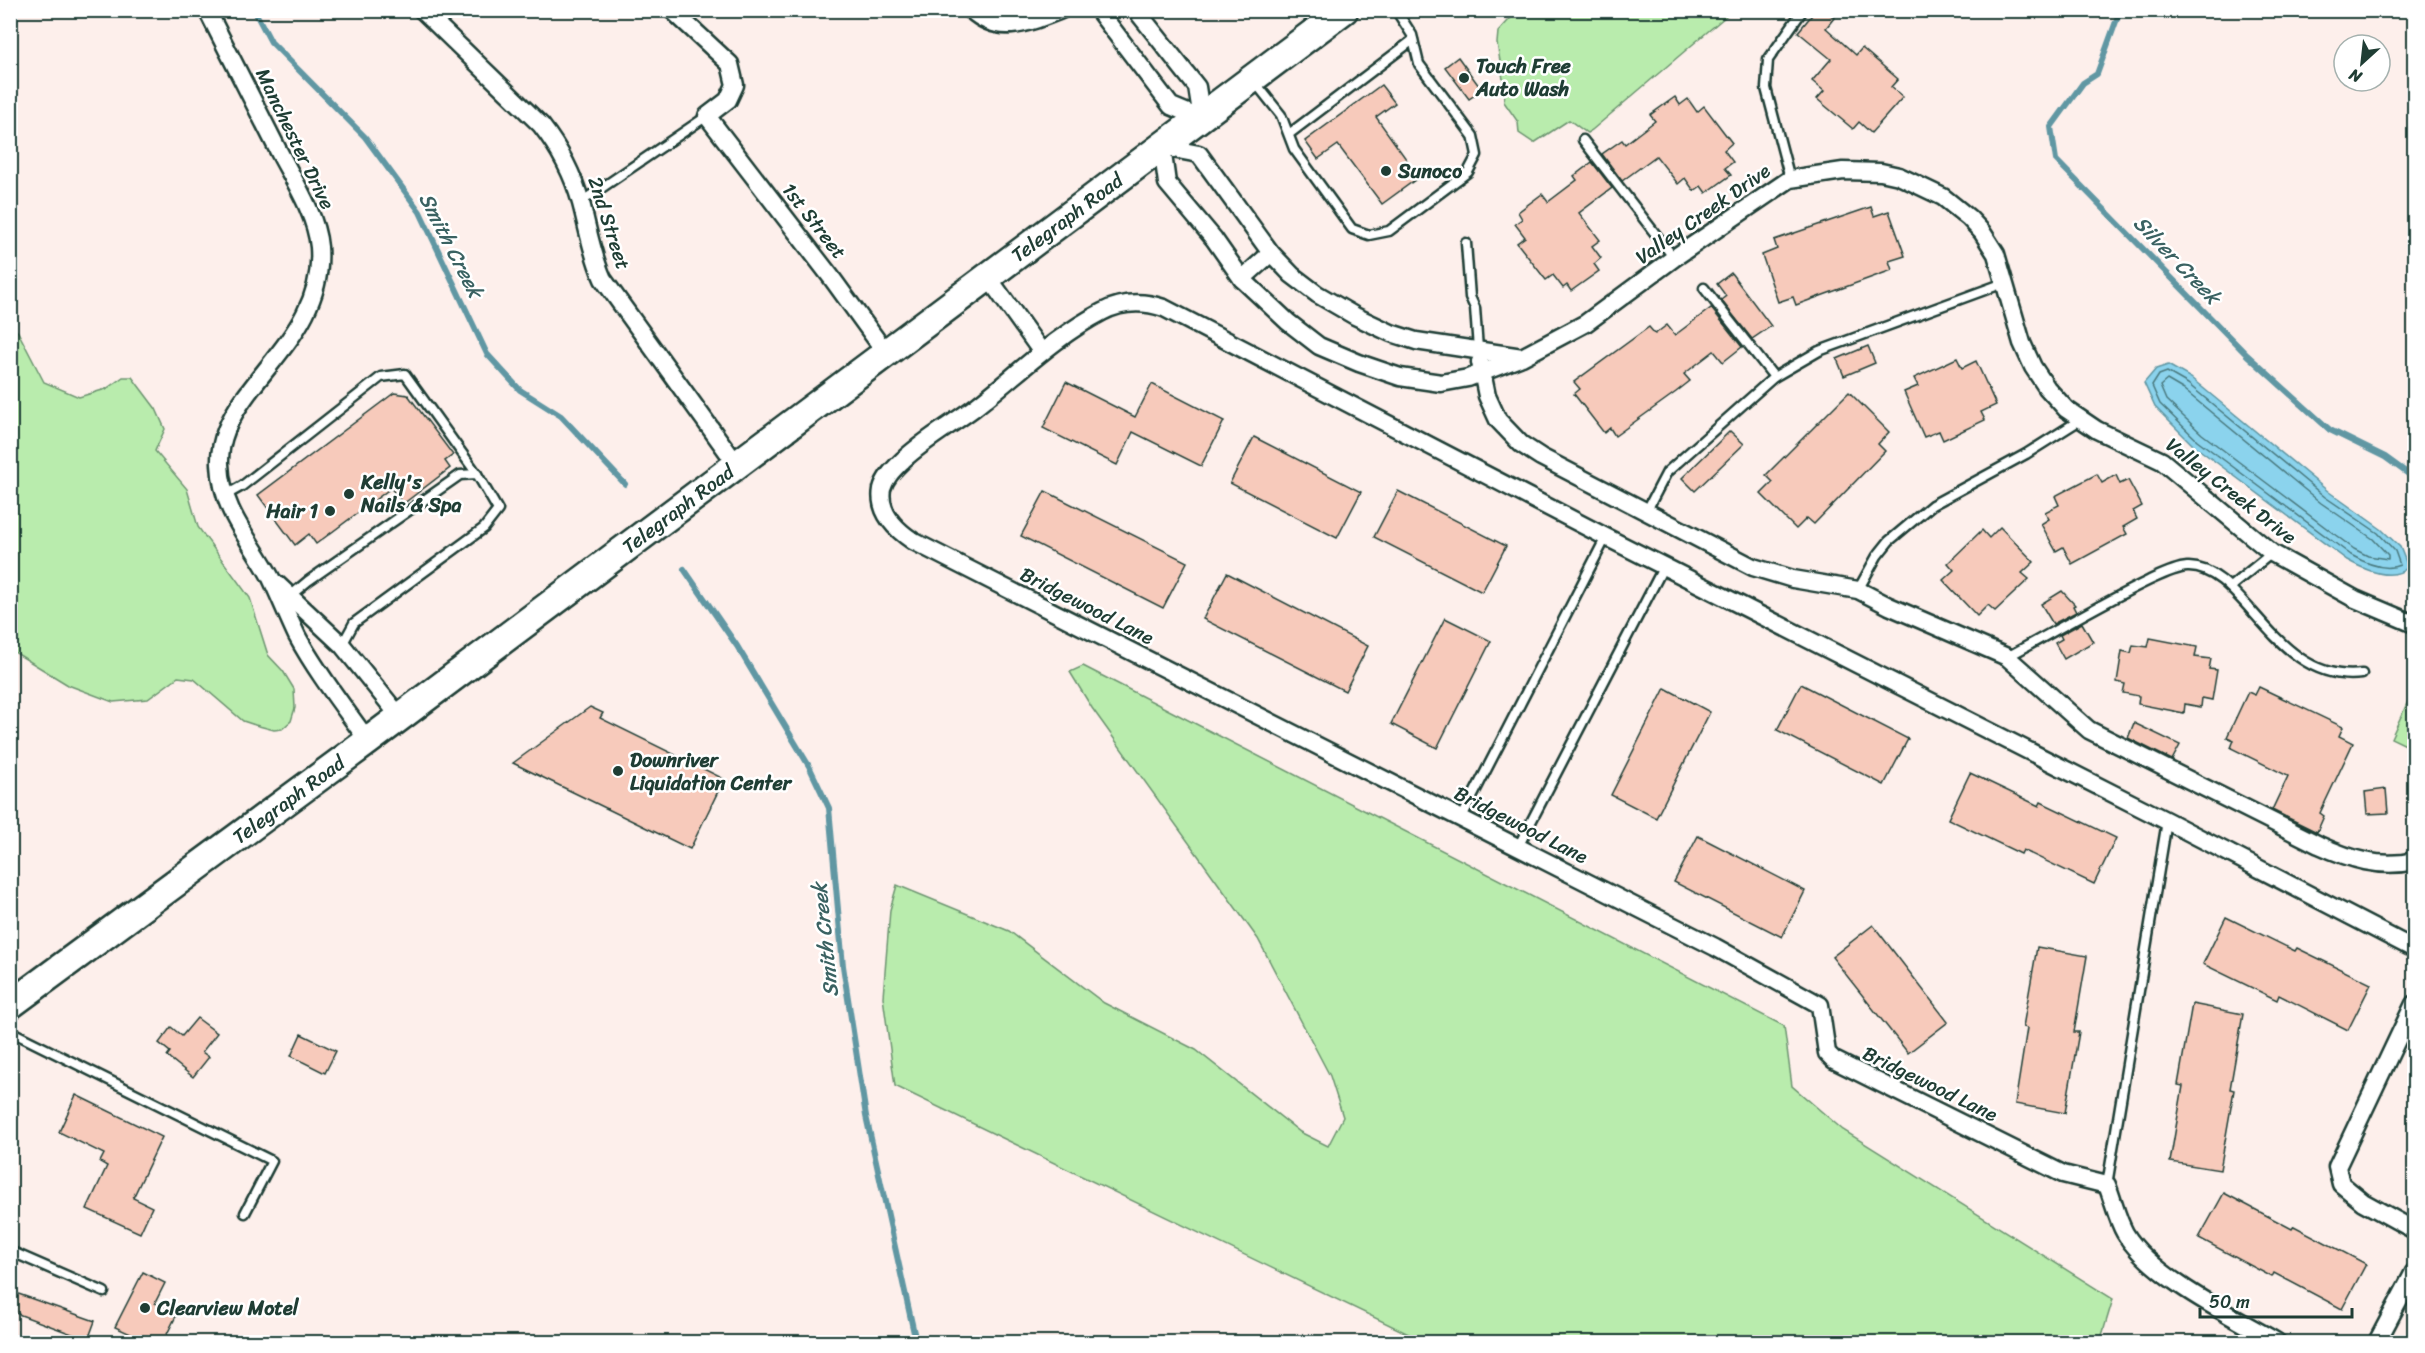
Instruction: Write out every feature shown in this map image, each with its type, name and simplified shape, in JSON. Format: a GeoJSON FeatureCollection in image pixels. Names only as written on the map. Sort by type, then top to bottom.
{"type":"FeatureCollection","features":[{"type":"Feature","properties":{"kind":"main road","name":"Telegraph Road"},"geometry":{"type":"LineString","coordinates":[[10,1005],[1202,119],[1344,10]]}},
{"type":"Feature","properties":{"kind":"street","name":"Manchester Drive"},"geometry":{"type":"LineString","coordinates":[[207,10],[309,210],[319,247],[316,284],[306,316],[287,345],[246,396],[226,428],[219,461],[226,495],[233,518],[270,577],[298,637],[368,741]]}},
{"type":"Feature","properties":{"kind":"street","name":"2nd Street"},"geometry":{"type":"LineString","coordinates":[[422,10],[541,125],[563,157],[581,202],[596,263],[603,279],[737,465]]}},
{"type":"Feature","properties":{"kind":"street"},"geometry":{"type":"LineString","coordinates":[[672,10],[730,64],[735,85],[728,100],[707,116]]}},
{"type":"Feature","properties":{"kind":"street"},"geometry":{"type":"LineString","coordinates":[[973,11],[987,22],[1011,27],[1023,25],[1061,10]]}},
{"type":"Feature","properties":{"kind":"street"},"geometry":{"type":"LineString","coordinates":[[1098,10],[1171,106],[1202,119]]}},
{"type":"Feature","properties":{"kind":"street"},"geometry":{"type":"LineString","coordinates":[[1136,10],[1197,87],[1202,119]]}},
{"type":"Feature","properties":{"kind":"street","name":"1st Street"},"geometry":{"type":"LineString","coordinates":[[707,116],[831,277],[886,353]]}},
{"type":"Feature","properties":{"kind":"street"},"geometry":{"type":"LineString","coordinates":[[1162,147],[1199,154],[1270,253],[1292,275],[1317,294],[1355,316],[1391,333],[1416,341],[1522,357]]}},
{"type":"Feature","properties":{"kind":"street","name":"Valley Creek Drive"},"geometry":{"type":"LineString","coordinates":[[1162,147],[1167,183],[1214,239],[1242,279],[1288,322],[1320,346],[1359,363],[1400,377],[1441,383],[1482,372],[1522,357],[1586,323],[1674,258],[1790,179],[1820,173],[1863,171],[1899,176],[1925,187],[1957,207],[1982,232],[1995,254],[2022,343],[2033,367],[2055,398],[2080,420],[2163,461],[2272,553],[2355,599],[2415,624]]}},
{"type":"Feature","properties":{"kind":"street"},"geometry":{"type":"LineString","coordinates":[[1242,279],[1270,253]]}},
{"type":"Feature","properties":{"kind":"street"},"geometry":{"type":"LineString","coordinates":[[988,278],[1041,351]]}},
{"type":"Feature","properties":{"kind":"street","name":"Bridgewood Lane"},"geometry":{"type":"LineString","coordinates":[[2107,1185],[2063,1174],[1834,1060],[1827,1053],[1820,1005],[1715,947],[913,541],[892,523],[881,502],[883,487],[889,474],[905,458],[975,407],[1041,351],[1103,311],[1137,302],[1164,308],[1606,537],[2168,821],[2415,949]]}},
{"type":"Feature","properties":{"kind":"street"},"geometry":{"type":"LineString","coordinates":[[1478,349],[1487,396],[1498,420],[1521,444],[1568,472],[1753,567],[1793,579],[1858,590],[1889,606],[2007,657],[2089,730],[2343,856],[2380,864],[2399,865],[2415,861]]}},
{"type":"Feature","properties":{"kind":"street","name":"Manchester Drive"},"geometry":{"type":"LineString","coordinates":[[270,577],[342,645],[400,717]]}},
{"type":"Feature","properties":{"kind":"street"},"geometry":{"type":"LineString","coordinates":[[2415,1004],[2337,1167],[2341,1184],[2363,1202],[2415,1230]]}},
{"type":"Feature","properties":{"kind":"street"},"geometry":{"type":"LineString","coordinates":[[2107,1185],[2125,1232],[2144,1256],[2164,1275],[2277,1342]]}},
{"type":"Feature","properties":{"kind":"street"},"geometry":{"type":"LineString","coordinates":[[2377,1342],[2415,1272]]}},
{"type":"Feature","properties":{"kind":"lane"},"geometry":{"type":"LineString","coordinates":[[1253,80],[1281,115],[1294,149],[1352,229],[1370,235],[1389,231],[1468,172],[1477,155],[1473,136],[1419,64],[1413,40],[1396,10]]}},
{"type":"Feature","properties":{"kind":"lane"},"geometry":{"type":"LineString","coordinates":[[1790,179],[1766,88],[1768,60],[1803,10]]}},
{"type":"Feature","properties":{"kind":"lane"},"geometry":{"type":"LineString","coordinates":[[1289,134],[1413,40]]}},
{"type":"Feature","properties":{"kind":"lane"},"geometry":{"type":"LineString","coordinates":[[581,202],[707,116]]}},
{"type":"Feature","properties":{"kind":"lane"},"geometry":{"type":"LineString","coordinates":[[1583,140],[1674,258]]}},
{"type":"Feature","properties":{"kind":"lane"},"geometry":{"type":"LineString","coordinates":[[1466,243],[1470,297],[1475,308],[1478,349]]}},
{"type":"Feature","properties":{"kind":"lane"},"geometry":{"type":"LineString","coordinates":[[1646,512],[1667,472],[1774,377],[1819,351],[2004,283]]}},
{"type":"Feature","properties":{"kind":"lane"},"geometry":{"type":"LineString","coordinates":[[1704,288],[1774,377]]}},
{"type":"Feature","properties":{"kind":"lane"},"geometry":{"type":"LineString","coordinates":[[226,495],[242,486],[381,377],[405,374],[477,474],[498,510],[484,528],[354,623],[342,645]]}},
{"type":"Feature","properties":{"kind":"lane"},"geometry":{"type":"LineString","coordinates":[[1858,590],[1877,556],[1889,541],[1932,506],[2026,454],[2080,420]]}},
{"type":"Feature","properties":{"kind":"lane"},"geometry":{"type":"LineString","coordinates":[[291,596],[308,581],[460,475],[477,474]]}},
{"type":"Feature","properties":{"kind":"lane"},"geometry":{"type":"LineString","coordinates":[[1461,819],[1606,537]]}},
{"type":"Feature","properties":{"kind":"lane"},"geometry":{"type":"LineString","coordinates":[[2230,587],[2272,553]]}},
{"type":"Feature","properties":{"kind":"lane"},"geometry":{"type":"LineString","coordinates":[[1518,848],[1664,566]]}},
{"type":"Feature","properties":{"kind":"lane"},"geometry":{"type":"LineString","coordinates":[[2007,657],[2125,592],[2186,567],[2209,571],[2230,587],[2291,652],[2311,665],[2347,676],[2362,674]]}},
{"type":"Feature","properties":{"kind":"lane"},"geometry":{"type":"LineString","coordinates":[[2107,1185],[2168,821]]}},
{"type":"Feature","properties":{"kind":"lane"},"geometry":{"type":"LineString","coordinates":[[10,1031],[272,1161],[245,1213]]}},
{"type":"Feature","properties":{"kind":"lane"},"geometry":{"type":"LineString","coordinates":[[10,1251],[104,1292]]}},
{"type":"Feature","properties":{"kind":"green space"},"geometry":{"type":"Polygon","coordinates":[[[1518,10],[1732,11],[1592,130],[1587,133],[1569,120],[1534,143],[1519,133],[1518,122],[1504,102],[1505,91],[1497,43],[1498,32],[1518,10]]]}},
{"type":"Feature","properties":{"kind":"green space"},"geometry":{"type":"Polygon","coordinates":[[[10,324],[18,332],[44,382],[79,397],[106,389],[123,377],[132,377],[156,409],[165,429],[155,451],[187,489],[198,527],[250,598],[268,655],[283,671],[294,689],[295,708],[291,721],[282,729],[274,730],[243,721],[194,679],[178,677],[148,699],[113,702],[68,685],[11,650],[10,324]]]}},
{"type":"Feature","properties":{"kind":"green space"},"geometry":{"type":"Polygon","coordinates":[[[1083,666],[1784,1026],[1792,1086],[1843,1130],[2113,1299],[2100,1342],[1425,1342],[895,1086],[883,997],[890,910],[897,885],[1009,931],[1104,1003],[1196,1050],[1300,1132],[1328,1146],[1343,1117],[1330,1076],[1258,939],[1092,708],[1070,672],[1083,666]]]}},
{"type":"Feature","properties":{"kind":"green space"},"geometry":{"type":"Polygon","coordinates":[[[2411,695],[2414,696],[2414,749],[2391,738],[2411,695]]]}},
{"type":"Feature","properties":{"kind":"water"},"geometry":{"type":"Polygon","coordinates":[[[2168,365],[2191,378],[2329,492],[2381,529],[2400,547],[2408,567],[2394,574],[2377,573],[2347,560],[2193,445],[2155,407],[2144,383],[2156,369],[2168,365]]]}},
{"type":"Feature","properties":{"kind":"building"},"geometry":{"type":"Polygon","coordinates":[[[1816,10],[1825,10],[1834,18],[1826,28],[1856,55],[1862,48],[1898,79],[1891,87],[1903,97],[1871,133],[1859,122],[1853,129],[1817,99],[1824,91],[1812,81],[1831,59],[1798,32],[1816,10]]]}},
{"type":"Feature","properties":{"kind":"building","name":"Touch Free Auto Wash"},"geometry":{"type":"Polygon","coordinates":[[[1458,57],[1482,90],[1469,99],[1445,67],[1458,57]]]}},
{"type":"Feature","properties":{"kind":"building"},"geometry":{"type":"Polygon","coordinates":[[[1381,85],[1395,103],[1376,117],[1419,177],[1382,204],[1338,145],[1318,159],[1305,141],[1381,85]]]}},
{"type":"Feature","properties":{"kind":"building"},"geometry":{"type":"Polygon","coordinates":[[[1675,97],[1680,105],[1688,99],[1697,112],[1704,106],[1732,143],[1724,150],[1733,162],[1725,168],[1731,175],[1706,193],[1701,186],[1694,191],[1685,178],[1678,184],[1656,156],[1622,181],[1602,154],[1622,140],[1625,144],[1655,121],[1650,115],[1675,97]]]}},
{"type":"Feature","properties":{"kind":"building"},"geometry":{"type":"Polygon","coordinates":[[[1592,162],[1612,188],[1579,213],[1600,240],[1592,246],[1601,258],[1594,264],[1599,271],[1571,291],[1567,285],[1563,288],[1553,275],[1546,280],[1517,243],[1525,237],[1515,224],[1522,219],[1518,212],[1542,194],[1548,202],[1577,180],[1574,176],[1592,162]]]}},
{"type":"Feature","properties":{"kind":"building"},"geometry":{"type":"Polygon","coordinates":[[[1871,207],[1874,216],[1889,211],[1905,256],[1889,261],[1892,270],[1796,305],[1793,297],[1778,302],[1762,255],[1777,249],[1774,240],[1871,207]]]}},
{"type":"Feature","properties":{"kind":"building"},"geometry":{"type":"Polygon","coordinates":[[[1731,273],[1771,326],[1752,339],[1721,300],[1726,296],[1717,284],[1731,273]]]}},
{"type":"Feature","properties":{"kind":"building"},"geometry":{"type":"Polygon","coordinates":[[[1711,308],[1742,347],[1723,362],[1714,351],[1684,374],[1690,381],[1676,392],[1615,436],[1610,428],[1604,433],[1574,394],[1580,389],[1574,382],[1649,327],[1655,334],[1667,325],[1675,335],[1711,308]]]}},
{"type":"Feature","properties":{"kind":"building"},"geometry":{"type":"Polygon","coordinates":[[[1868,346],[1875,363],[1844,376],[1837,359],[1868,346]]]}},
{"type":"Feature","properties":{"kind":"building"},"geometry":{"type":"Polygon","coordinates":[[[1957,358],[1962,368],[1976,361],[1996,405],[1981,412],[1985,420],[1943,440],[1939,431],[1924,437],[1904,392],[1918,386],[1914,378],[1957,358]]]}},
{"type":"Feature","properties":{"kind":"building"},"geometry":{"type":"Polygon","coordinates":[[[1066,382],[1135,417],[1152,384],[1224,421],[1201,466],[1133,432],[1117,465],[1043,428],[1066,382]]]}},
{"type":"Feature","properties":{"kind":"building"},"geometry":{"type":"Polygon","coordinates":[[[1849,392],[1889,432],[1878,444],[1885,451],[1814,524],[1807,518],[1796,529],[1761,494],[1773,482],[1766,475],[1849,392]]]}},
{"type":"Feature","properties":{"kind":"building"},"geometry":{"type":"Polygon","coordinates":[[[394,393],[408,395],[453,455],[445,461],[450,468],[403,504],[391,488],[316,544],[309,534],[295,545],[258,495],[394,393]]]}},
{"type":"Feature","properties":{"kind":"building"},"geometry":{"type":"Polygon","coordinates":[[[1730,431],[1744,444],[1695,491],[1682,478],[1730,431]]]}},
{"type":"Feature","properties":{"kind":"building"},"geometry":{"type":"Polygon","coordinates":[[[1254,437],[1361,492],[1337,538],[1230,483],[1254,437]]]}},
{"type":"Feature","properties":{"kind":"building"},"geometry":{"type":"Polygon","coordinates":[[[2097,474],[2102,483],[2116,475],[2120,484],[2128,480],[2142,506],[2133,511],[2137,519],[2123,527],[2127,534],[2072,564],[2063,547],[2056,551],[2041,524],[2049,519],[2045,512],[2059,505],[2055,496],[2097,474]]]}},
{"type":"Feature","properties":{"kind":"building"},"geometry":{"type":"Polygon","coordinates":[[[1045,491],[1187,562],[1163,608],[1021,536],[1045,491]]]}},
{"type":"Feature","properties":{"kind":"building"},"geometry":{"type":"Polygon","coordinates":[[[1398,491],[1506,546],[1482,592],[1374,537],[1398,491]]]}},
{"type":"Feature","properties":{"kind":"building"},"geometry":{"type":"Polygon","coordinates":[[[2000,527],[2034,562],[2022,573],[2029,579],[1995,611],[1988,605],[1977,616],[1943,580],[1954,570],[1948,563],[1982,530],[1989,538],[2000,527]]]}},
{"type":"Feature","properties":{"kind":"building"},"geometry":{"type":"Polygon","coordinates":[[[1227,573],[1368,646],[1345,691],[1203,619],[1227,573]]]}},
{"type":"Feature","properties":{"kind":"building"},"geometry":{"type":"Polygon","coordinates":[[[2062,591],[2075,605],[2073,606],[2076,612],[2053,624],[2041,604],[2062,591]]]}},
{"type":"Feature","properties":{"kind":"building"},"geometry":{"type":"Polygon","coordinates":[[[1445,618],[1491,641],[1437,748],[1391,724],[1445,618]]]}},
{"type":"Feature","properties":{"kind":"building"},"geometry":{"type":"Polygon","coordinates":[[[2082,623],[2093,642],[2064,659],[2055,643],[2062,639],[2060,635],[2082,623]]]}},
{"type":"Feature","properties":{"kind":"building"},"geometry":{"type":"Polygon","coordinates":[[[2150,638],[2197,647],[2195,657],[2211,659],[2209,669],[2217,670],[2212,700],[2202,698],[2201,707],[2185,704],[2184,713],[2138,704],[2139,696],[2123,693],[2125,684],[2117,682],[2122,651],[2131,653],[2133,645],[2148,647],[2150,638]]]}},
{"type":"Feature","properties":{"kind":"building"},"geometry":{"type":"Polygon","coordinates":[[[1801,684],[1908,739],[1884,785],[1777,730],[1801,684]]]}},
{"type":"Feature","properties":{"kind":"building"},"geometry":{"type":"Polygon","coordinates":[[[2259,687],[2343,727],[2339,736],[2353,743],[2320,813],[2324,816],[2317,832],[2272,810],[2288,776],[2231,748],[2234,740],[2227,737],[2248,692],[2255,695],[2259,687]]]}},
{"type":"Feature","properties":{"kind":"building"},"geometry":{"type":"Polygon","coordinates":[[[1665,688],[1710,712],[1656,818],[1611,795],[1665,688]]]}},
{"type":"Feature","properties":{"kind":"building","name":"Downriver Liquidation Center"},"geometry":{"type":"Polygon","coordinates":[[[590,707],[603,713],[600,718],[724,779],[690,849],[513,763],[590,707]]]}},
{"type":"Feature","properties":{"kind":"building"},"geometry":{"type":"Polygon","coordinates":[[[2134,723],[2180,745],[2172,760],[2128,738],[2134,723]]]}},
{"type":"Feature","properties":{"kind":"building"},"geometry":{"type":"Polygon","coordinates":[[[1970,773],[2039,806],[2041,802],[2116,838],[2094,884],[2023,850],[2021,854],[1948,819],[1970,773]]]}},
{"type":"Feature","properties":{"kind":"building"},"geometry":{"type":"Polygon","coordinates":[[[2386,789],[2388,813],[2367,814],[2365,792],[2386,789]]]}},
{"type":"Feature","properties":{"kind":"building"},"geometry":{"type":"Polygon","coordinates":[[[1698,836],[1805,891],[1782,937],[1674,882],[1698,836]]]}},
{"type":"Feature","properties":{"kind":"building"},"geometry":{"type":"Polygon","coordinates":[[[2226,917],[2295,951],[2297,948],[2371,984],[2348,1030],[2279,995],[2277,1000],[2203,964],[2226,917]]]}},
{"type":"Feature","properties":{"kind":"building"},"geometry":{"type":"Polygon","coordinates":[[[1873,925],[1948,1022],[1908,1053],[1832,957],[1873,925]]]}},
{"type":"Feature","properties":{"kind":"building"},"geometry":{"type":"Polygon","coordinates":[[[2037,947],[2087,956],[2074,1032],[2079,1032],[2065,1113],[2015,1104],[2027,1028],[2023,1027],[2037,947]]]}},
{"type":"Feature","properties":{"kind":"building"},"geometry":{"type":"Polygon","coordinates":[[[2192,1004],[2243,1014],[2230,1089],[2234,1090],[2220,1170],[2170,1162],[2183,1086],[2178,1085],[2192,1004]]]}},
{"type":"Feature","properties":{"kind":"building"},"geometry":{"type":"Polygon","coordinates":[[[197,1018],[217,1033],[202,1052],[209,1057],[193,1077],[167,1056],[170,1052],[159,1043],[171,1027],[182,1036],[197,1018]]]}},
{"type":"Feature","properties":{"kind":"building"},"geometry":{"type":"Polygon","coordinates":[[[301,1034],[336,1051],[325,1073],[291,1056],[301,1034]]]}},
{"type":"Feature","properties":{"kind":"building"},"geometry":{"type":"Polygon","coordinates":[[[76,1095],[162,1137],[133,1198],[152,1207],[140,1233],[87,1209],[107,1166],[100,1162],[104,1154],[59,1132],[76,1095]]]}},
{"type":"Feature","properties":{"kind":"building"},"geometry":{"type":"Polygon","coordinates":[[[2224,1193],[2366,1264],[2342,1309],[2274,1273],[2272,1277],[2199,1238],[2224,1193]]]}},
{"type":"Feature","properties":{"kind":"building","name":"Clearview Motel"},"geometry":{"type":"Polygon","coordinates":[[[143,1272],[165,1283],[155,1303],[177,1314],[163,1342],[148,1342],[115,1327],[143,1272]]]}},
{"type":"Feature","properties":{"kind":"building"},"geometry":{"type":"Polygon","coordinates":[[[10,1291],[95,1321],[88,1340],[10,1311],[10,1291]]]}},
{"type":"Feature","properties":{"kind":"waterway","name":"Smith Creek"},"geometry":{"type":"LineString","coordinates":[[254,10],[271,42],[365,137],[420,212],[487,354],[520,390],[561,416],[625,484]]}},
{"type":"Feature","properties":{"kind":"waterway","name":"Silver Creek"},"geometry":{"type":"LineString","coordinates":[[2118,10],[2118,16],[2097,74],[2083,83],[2051,127],[2056,160],[2247,355],[2330,430],[2385,457],[2414,478]]}},
{"type":"Feature","properties":{"kind":"waterway","name":"Smith Creek"},"geometry":{"type":"LineString","coordinates":[[684,569],[737,646],[809,766],[829,808],[843,966],[866,1116],[916,1342]]}},
{"type":"Feature","properties":{"kind":"place","name":"Touch Free Auto Wash"},"geometry":{"type":"Point","coordinates":[1464,78]}},
{"type":"Feature","properties":{"kind":"place","name":"Sunoco"},"geometry":{"type":"Point","coordinates":[1386,171]}},
{"type":"Feature","properties":{"kind":"place","name":"Kelly's Nails & Spa"},"geometry":{"type":"Point","coordinates":[349,494]}},
{"type":"Feature","properties":{"kind":"place","name":"Hair 1"},"geometry":{"type":"Point","coordinates":[330,511]}},
{"type":"Feature","properties":{"kind":"place","name":"Downriver Liquidation Center"},"geometry":{"type":"Point","coordinates":[618,771]}},
{"type":"Feature","properties":{"kind":"place","name":"Clearview Motel"},"geometry":{"type":"Point","coordinates":[145,1308]}}]}
